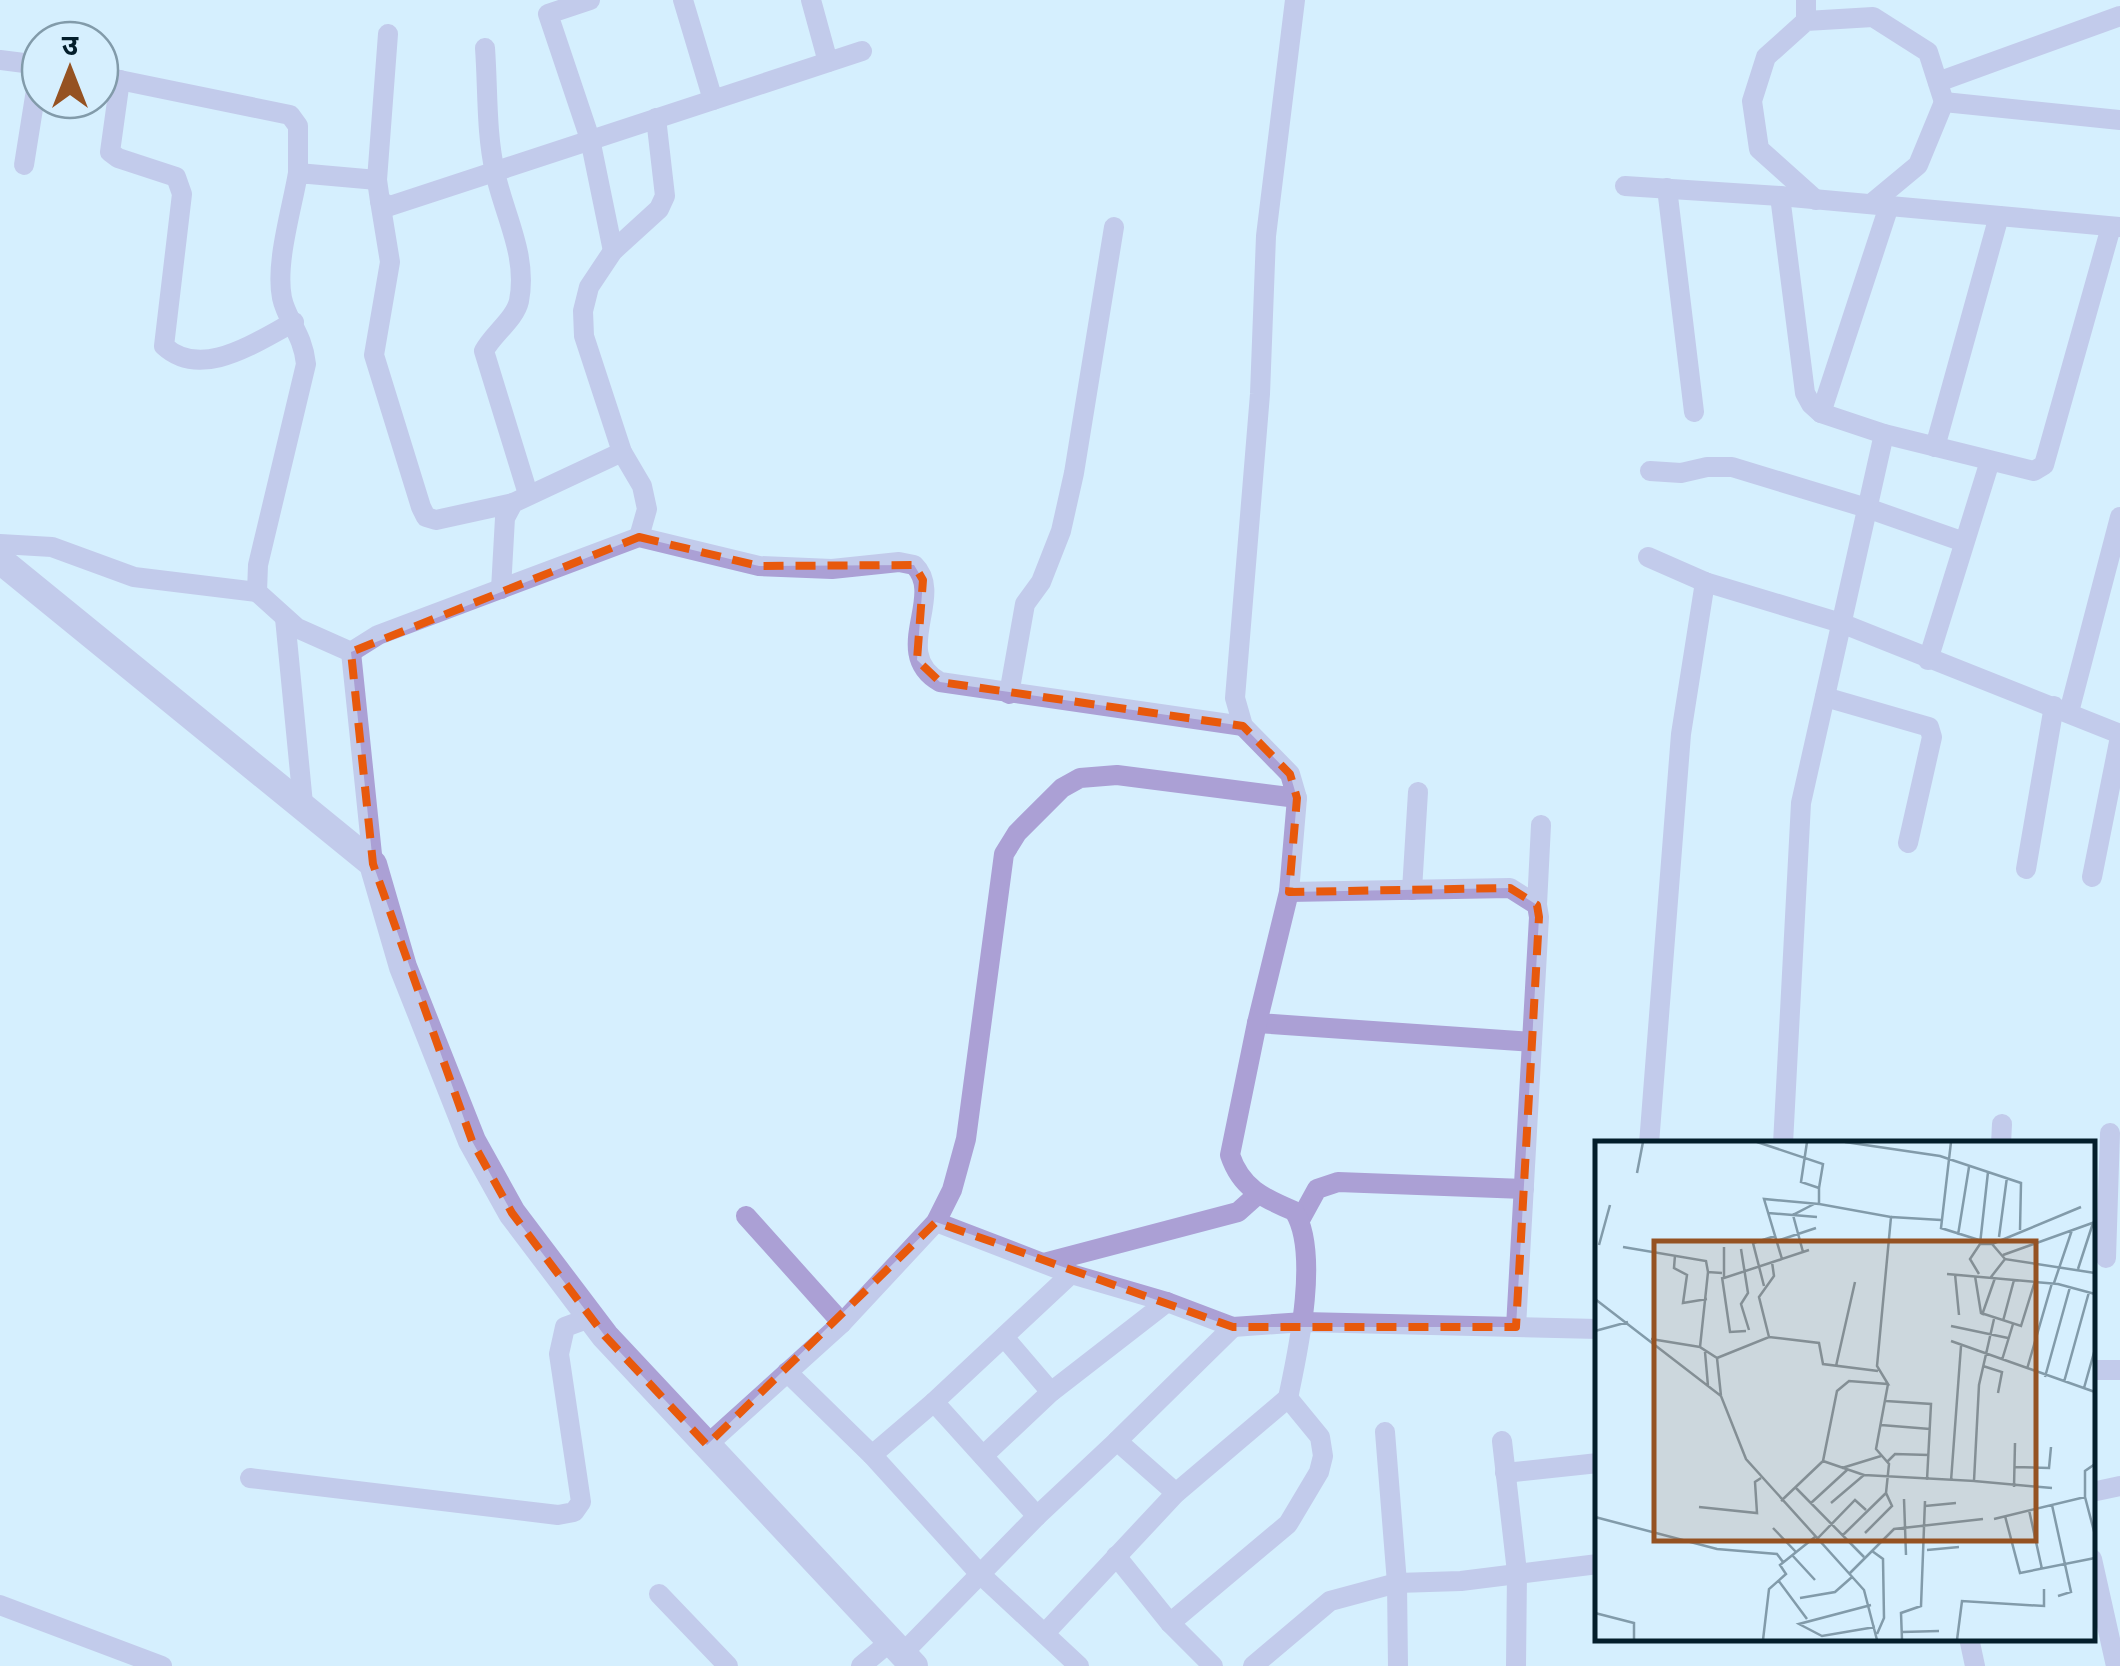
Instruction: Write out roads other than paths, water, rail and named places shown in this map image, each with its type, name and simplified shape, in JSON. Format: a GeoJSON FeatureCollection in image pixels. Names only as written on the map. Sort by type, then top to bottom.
{"type":"FeatureCollection","features":[{"type":"Feature","properties":{"kind":"street"},"geometry":{"type":"LineString","coordinates":[[590,0],[548,14],[590,139],[613,251]]}},
{"type":"Feature","properties":{"kind":"street"},"geometry":{"type":"LineString","coordinates":[[811,0],[828,62]]}},
{"type":"Feature","properties":{"kind":"street"},"geometry":{"type":"LineString","coordinates":[[1046,1632],[1176,1494],[1288,1398],[1304,1322],[1304,1237],[1300,1220],[1294,1210],[1257,1195],[1236,1173],[1230,1155],[1257,1023],[1290,892],[1297,798],[1290,774],[1243,726],[1235,698],[1260,394],[1266,236],[1295,0]]}},
{"type":"Feature","properties":{"kind":"street"},"geometry":{"type":"LineString","coordinates":[[686,1],[712,100]]}},
{"type":"Feature","properties":{"kind":"street"},"geometry":{"type":"LineString","coordinates":[[1816,200],[1759,149],[1752,100],[1766,57],[1806,10],[1877,8],[1928,52],[1941,92],[1918,166],[1880,205],[1821,413]]}},
{"type":"Feature","properties":{"kind":"street"},"geometry":{"type":"LineString","coordinates":[[1941,92],[2120,16]]}},
{"type":"Feature","properties":{"kind":"street"},"geometry":{"type":"LineString","coordinates":[[388,34],[378,191],[390,262],[374,355],[426,517],[436,520],[520,498],[622,452]]}},
{"type":"Feature","properties":{"kind":"street"},"geometry":{"type":"LineString","coordinates":[[485,48],[494,171],[515,237],[520,292],[515,311],[484,351],[520,498],[504,526],[501,589]]}},
{"type":"Feature","properties":{"kind":"street"},"geometry":{"type":"LineString","coordinates":[[298,174],[378,191],[390,206],[862,50]]}},
{"type":"Feature","properties":{"kind":"street"},"geometry":{"type":"LineString","coordinates":[[120,80],[290,115],[298,126],[298,174],[280,276],[282,302],[294,322],[306,364],[258,565],[257,592]]}},
{"type":"Feature","properties":{"kind":"street"},"geometry":{"type":"LineString","coordinates":[[1941,92],[2120,120]]}},
{"type":"Feature","properties":{"kind":"street"},"geometry":{"type":"LineString","coordinates":[[639,537],[647,509],[642,486],[622,452],[584,336],[584,324],[590,287],[613,251],[659,209],[664,196],[656,118]]}},
{"type":"Feature","properties":{"kind":"street"},"geometry":{"type":"LineString","coordinates":[[24,166],[31,120]]}},
{"type":"Feature","properties":{"kind":"street"},"geometry":{"type":"LineString","coordinates":[[110,120],[110,152],[176,178],[180,184],[164,346],[175,356],[203,360],[224,356],[294,322]]}},
{"type":"Feature","properties":{"kind":"street"},"geometry":{"type":"LineString","coordinates":[[1625,186],[1780,196],[2116,227],[2044,465],[2034,471],[1990,461],[1821,413],[1805,393],[1780,196]]}},
{"type":"Feature","properties":{"kind":"street"},"geometry":{"type":"LineString","coordinates":[[1667,188],[1694,412]]}},
{"type":"Feature","properties":{"kind":"street"},"geometry":{"type":"LineString","coordinates":[[1934,447],[1999,216]]}},
{"type":"Feature","properties":{"kind":"street"},"geometry":{"type":"LineString","coordinates":[[1009,694],[1025,604],[1047,572],[1062,530],[1114,227]]}},
{"type":"Feature","properties":{"kind":"street"},"geometry":{"type":"LineString","coordinates":[[1783,1141],[1802,803],[1884,434]]}},
{"type":"Feature","properties":{"kind":"street"},"geometry":{"type":"LineString","coordinates":[[1928,660],[1990,461]]}},
{"type":"Feature","properties":{"kind":"street"},"geometry":{"type":"LineString","coordinates":[[1650,471],[1681,474],[1707,467],[1732,467],[1964,542]]}},
{"type":"Feature","properties":{"kind":"street"},"geometry":{"type":"LineString","coordinates":[[2026,869],[2062,709],[2120,517]]}},
{"type":"Feature","properties":{"kind":"street"},"geometry":{"type":"LineString","coordinates":[[351,652],[378,635],[639,537],[758,566],[832,569],[899,562],[914,565],[924,580],[918,660],[926,674],[940,682],[1243,726]]}},
{"type":"Feature","properties":{"kind":"street"},"geometry":{"type":"LineString","coordinates":[[0,544],[52,547],[134,577],[257,592],[297,628],[351,652]]}},
{"type":"Feature","properties":{"kind":"street"},"geometry":{"type":"LineString","coordinates":[[1648,557],[1705,582],[1842,623],[1928,660],[2062,709],[2120,736],[2092,877]]}},
{"type":"Feature","properties":{"kind":"street"},"geometry":{"type":"LineString","coordinates":[[0,560],[373,864]]}},
{"type":"Feature","properties":{"kind":"street"},"geometry":{"type":"LineString","coordinates":[[1649,1141],[1682,734],[1705,582]]}},
{"type":"Feature","properties":{"kind":"street"},"geometry":{"type":"LineString","coordinates":[[285,618],[303,804]]}},
{"type":"Feature","properties":{"kind":"street"},"geometry":{"type":"LineString","coordinates":[[351,652],[373,864],[404,967],[472,1141],[512,1213],[592,1318],[903,1654]]}},
{"type":"Feature","properties":{"kind":"street"},"geometry":{"type":"LineString","coordinates":[[1825,697],[1929,727],[1932,737],[1908,843]]}},
{"type":"Feature","properties":{"kind":"street"},"geometry":{"type":"LineString","coordinates":[[707,1444],[842,1323],[936,1222],[952,1190],[966,1139],[1004,854],[1018,832],[1062,788],[1080,778],[1117,776],[1297,798]]}},
{"type":"Feature","properties":{"kind":"street"},"geometry":{"type":"LineString","coordinates":[[1412,890],[1418,792]]}},
{"type":"Feature","properties":{"kind":"street"},"geometry":{"type":"LineString","coordinates":[[1516,1327],[1541,826]]}},
{"type":"Feature","properties":{"kind":"street"},"geometry":{"type":"LineString","coordinates":[[1290,892],[1510,888],[1537,905]]}},
{"type":"Feature","properties":{"kind":"street"},"geometry":{"type":"LineString","coordinates":[[1257,1023],[1532,1042]]}},
{"type":"Feature","properties":{"kind":"street"},"geometry":{"type":"LineString","coordinates":[[2106,1259],[2110,1132]]}},
{"type":"Feature","properties":{"kind":"street"},"geometry":{"type":"LineString","coordinates":[[1300,1220],[1317,1189],[1338,1182],[1524,1190]]}},
{"type":"Feature","properties":{"kind":"street"},"geometry":{"type":"LineString","coordinates":[[1044,1264],[1238,1212],[1257,1195]]}},
{"type":"Feature","properties":{"kind":"street"},"geometry":{"type":"LineString","coordinates":[[746,1216],[842,1323]]}},
{"type":"Feature","properties":{"kind":"street"},"geometry":{"type":"LineString","coordinates":[[936,1222],[1071,1274],[1167,1302],[1233,1327],[1304,1322],[1595,1329]]}},
{"type":"Feature","properties":{"kind":"street"},"geometry":{"type":"LineString","coordinates":[[872,1455],[1071,1274]]}},
{"type":"Feature","properties":{"kind":"street"},"geometry":{"type":"LineString","coordinates":[[983,1456],[1051,1392],[1167,1302]]}},
{"type":"Feature","properties":{"kind":"street"},"geometry":{"type":"LineString","coordinates":[[250,1478],[558,1515],[574,1512],[581,1502],[559,1354],[566,1327],[592,1318]]}},
{"type":"Feature","properties":{"kind":"street"},"geometry":{"type":"LineString","coordinates":[[861,1666],[903,1654],[1037,1516],[1233,1327]]}},
{"type":"Feature","properties":{"kind":"street"},"geometry":{"type":"LineString","coordinates":[[1004,1337],[1051,1392]]}},
{"type":"Feature","properties":{"kind":"street"},"geometry":{"type":"LineString","coordinates":[[787,1372],[872,1455],[980,1574],[1079,1666]]}},
{"type":"Feature","properties":{"kind":"street"},"geometry":{"type":"LineString","coordinates":[[1170,1623],[1288,1524],[1319,1472],[1323,1456],[1320,1437],[1288,1398]]}},
{"type":"Feature","properties":{"kind":"street"},"geometry":{"type":"LineString","coordinates":[[934,1402],[1037,1516]]}},
{"type":"Feature","properties":{"kind":"street"},"geometry":{"type":"LineString","coordinates":[[1385,1432],[1397,1582],[1398,1666]]}},
{"type":"Feature","properties":{"kind":"street"},"geometry":{"type":"LineString","coordinates":[[1117,1441],[1176,1494]]}},
{"type":"Feature","properties":{"kind":"street"},"geometry":{"type":"LineString","coordinates":[[1502,1441],[1517,1572],[1516,1666]]}},
{"type":"Feature","properties":{"kind":"street"},"geometry":{"type":"LineString","coordinates":[[1506,1474],[1595,1462]]}},
{"type":"Feature","properties":{"kind":"street"},"geometry":{"type":"LineString","coordinates":[[2095,1491],[2120,1486]]}},
{"type":"Feature","properties":{"kind":"street"},"geometry":{"type":"LineString","coordinates":[[1116,1556],[1170,1623],[1213,1666]]}},
{"type":"Feature","properties":{"kind":"street"},"geometry":{"type":"LineString","coordinates":[[1253,1666],[1330,1601],[1397,1582],[1461,1581],[1595,1564]]}},
{"type":"Feature","properties":{"kind":"street"},"geometry":{"type":"LineString","coordinates":[[2095,1572],[2116,1666]]}},
{"type":"Feature","properties":{"kind":"street"},"geometry":{"type":"LineString","coordinates":[[659,1594],[728,1666]]}},
{"type":"Feature","properties":{"kind":"street"},"geometry":{"type":"LineString","coordinates":[[0,1604],[162,1666]]}},
{"type":"Feature","properties":{"kind":"street"},"geometry":{"type":"LineString","coordinates":[[1970,1641],[1975,1666]]}}]}
